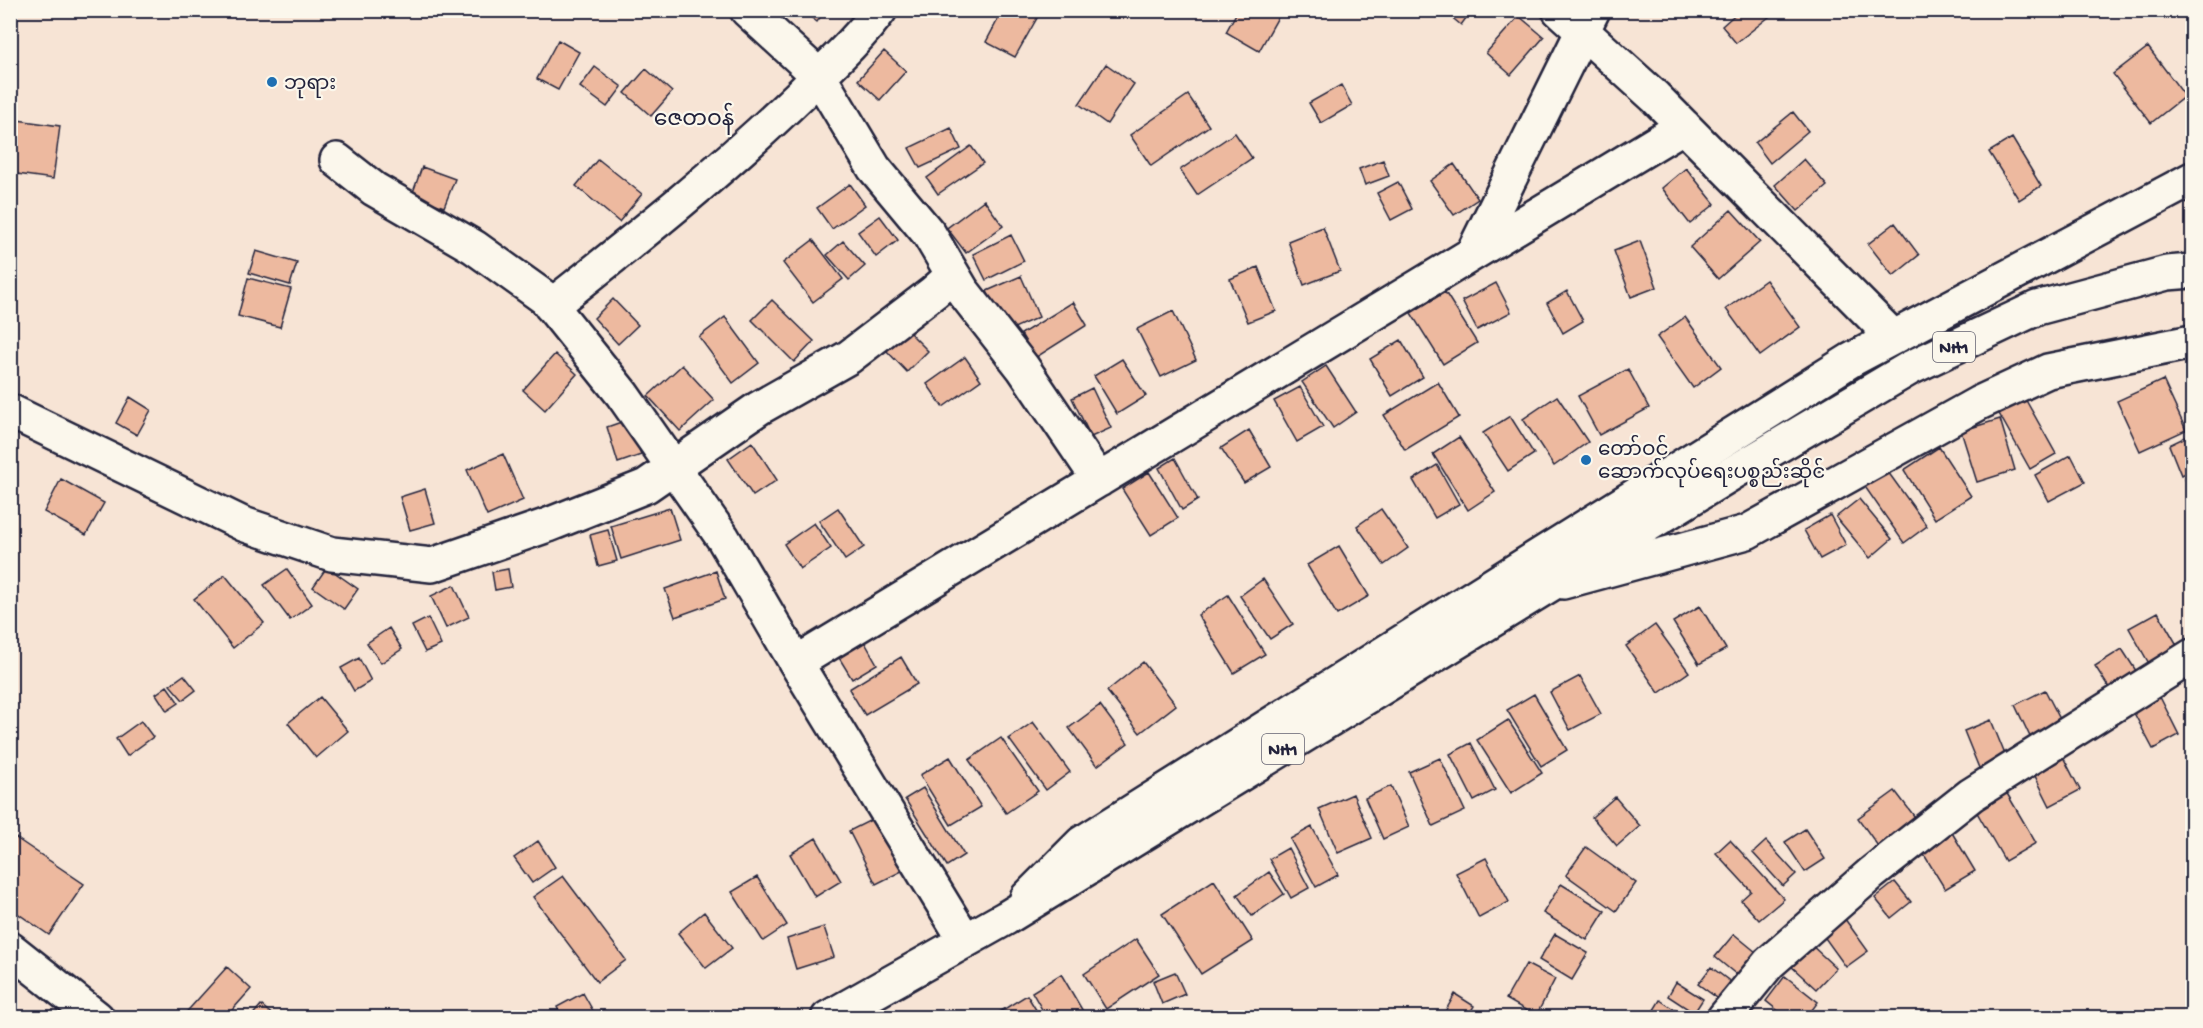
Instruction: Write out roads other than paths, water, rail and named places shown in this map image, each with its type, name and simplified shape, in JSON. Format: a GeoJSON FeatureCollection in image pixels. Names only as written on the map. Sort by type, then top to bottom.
{"type":"FeatureCollection","features":[{"type":"Feature","properties":{"kind":"main road"},"geometry":{"type":"LineString","coordinates":[[747,10],[819,76],[874,168],[929,234],[962,291],[1023,368],[1099,480]]}},
{"type":"Feature","properties":{"kind":"main road"},"geometry":{"type":"LineString","coordinates":[[551,306],[658,221],[754,139],[858,38],[880,10]]}},
{"type":"Feature","properties":{"kind":"main road"},"geometry":{"type":"LineString","coordinates":[[1559,10],[1588,21],[1684,126],[1893,337]]}},
{"type":"Feature","properties":{"kind":"main road"},"geometry":{"type":"LineString","coordinates":[[1473,254],[1588,21]]}},
{"type":"Feature","properties":{"kind":"main road"},"geometry":{"type":"LineString","coordinates":[[796,663],[1684,126]]}},
{"type":"Feature","properties":{"kind":"main road"},"geometry":{"type":"LineString","coordinates":[[337,160],[374,189],[474,247],[545,298],[622,394],[723,537],[796,663],[965,940]]}},
{"type":"Feature","properties":{"kind":"main road"},"geometry":{"type":"LineString","coordinates":[[1006,918],[1083,843],[1851,360],[2193,179]]}},
{"type":"Feature","properties":{"kind":"main road","name":"NH1"},"geometry":{"type":"LineString","coordinates":[[828,1017],[1006,918],[1734,472],[1910,368],[2037,308],[2167,273],[2193,271]]}},
{"type":"Feature","properties":{"kind":"main road"},"geometry":{"type":"LineString","coordinates":[[10,411],[243,524],[332,554],[432,565],[548,525],[646,486],[759,408],[849,357],[953,275]]}},
{"type":"Feature","properties":{"kind":"main road"},"geometry":{"type":"LineString","coordinates":[[1552,585],[1747,532],[1979,403],[2048,371],[2193,342]]}},
{"type":"Feature","properties":{"kind":"main road"},"geometry":{"type":"LineString","coordinates":[[1724,1017],[1769,963],[1872,873],[1971,795],[2193,656]]}},
{"type":"Feature","properties":{"kind":"main road"},"geometry":{"type":"LineString","coordinates":[[10,950],[94,1017]]}},
{"type":"Feature","properties":{"kind":"place","name":"ဘုရား"},"geometry":{"type":"Point","coordinates":[272,82]}},
{"type":"Feature","properties":{"kind":"place","name":"တော်ဝင် ဆောက်လုပ်ရေးပစ္စည်းဆိုင်"},"geometry":{"type":"Point","coordinates":[1586,460]}},
{"type":"Feature","properties":{"kind":"district","name":"ဇေတဝန်"},"geometry":{"type":"Point","coordinates":[694,117]}}]}
